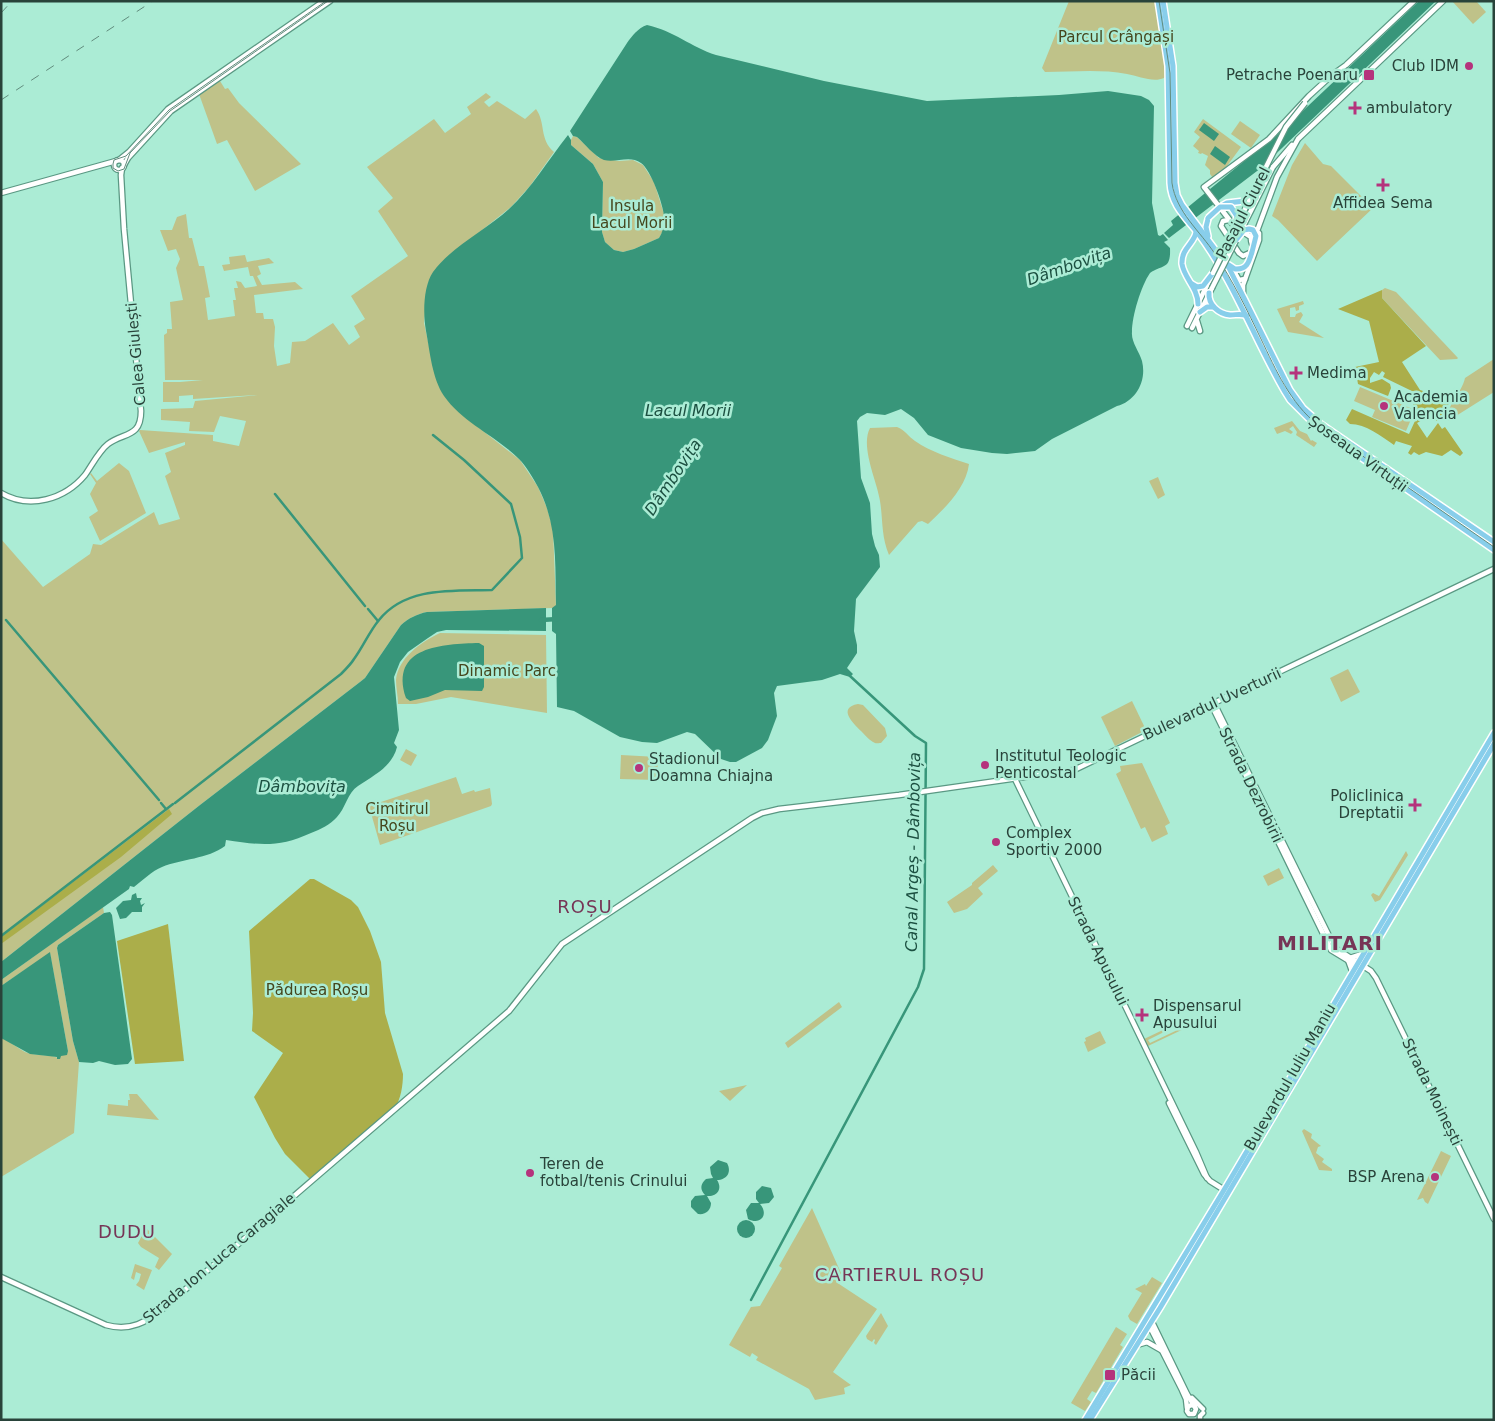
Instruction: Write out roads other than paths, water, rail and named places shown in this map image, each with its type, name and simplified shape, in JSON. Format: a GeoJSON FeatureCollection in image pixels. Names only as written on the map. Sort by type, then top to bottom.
{"type":"FeatureCollection","features":[{"type":"Feature","properties":{"kind":"main road"},"geometry":{"type":"LineString","coordinates":[[1,194],[118,160],[126,155],[168,110],[324,1]]}},
{"type":"Feature","properties":{"kind":"main road"},"geometry":{"type":"LineString","coordinates":[[120,167],[171,111],[330,1]]}},
{"type":"Feature","properties":{"kind":"main road"},"geometry":{"type":"LineString","coordinates":[[1158,1],[1168,66],[1170,187],[1173,199],[1194,225],[1202,224],[1218,205],[1245,202],[1255,190]]}},
{"type":"Feature","properties":{"kind":"main road"},"geometry":{"type":"LineString","coordinates":[[1163,1],[1173,66],[1176,187],[1182,209]]}},
{"type":"Feature","properties":{"kind":"main road"},"geometry":{"type":"LineString","coordinates":[[1251,237],[1238,230],[1205,190],[1205,187],[1268,139],[1305,99],[1346,65],[1414,1]]}},
{"type":"Feature","properties":{"kind":"main road"},"geometry":{"type":"LineString","coordinates":[[1256,247],[1251,243],[1251,237],[1257,231],[1278,177],[1298,139],[1443,1]]}},
{"type":"Feature","properties":{"kind":"main road","name":"Pasajul Ciurel"},"geometry":{"type":"LineString","coordinates":[[1298,139],[1273,167],[1199,314],[1189,327],[1213,273],[1286,127],[1305,103],[1346,65]]}},
{"type":"Feature","properties":{"kind":"main road"},"geometry":{"type":"LineString","coordinates":[[118,160],[122,161],[120,167]]}},
{"type":"Feature","properties":{"kind":"main road","name":"Calea Giulești"},"geometry":{"type":"LineString","coordinates":[[1,493],[12,499],[31,502],[43,501],[61,494],[81,479],[109,443],[133,432],[140,423],[141,411],[124,229],[121,174],[118,160]]}},
{"type":"Feature","properties":{"kind":"main road"},"geometry":{"type":"LineString","coordinates":[[107,163],[120,167]]}},
{"type":"Feature","properties":{"kind":"main road"},"geometry":{"type":"LineString","coordinates":[[1218,205],[1229,207],[1236,214],[1237,219],[1232,234]]}},
{"type":"Feature","properties":{"kind":"main road"},"geometry":{"type":"LineString","coordinates":[[1192,241],[1207,242],[1208,218]]}},
{"type":"Feature","properties":{"kind":"main road"},"geometry":{"type":"LineString","coordinates":[[1229,220],[1222,221],[1220,226],[1236,249],[1243,256],[1252,252]]}},
{"type":"Feature","properties":{"kind":"main road","name":"Șoseaua Virtuții"},"geometry":{"type":"LineString","coordinates":[[1194,225],[1196,232],[1207,242],[1240,302],[1285,392],[1310,422],[1494,550]]}},
{"type":"Feature","properties":{"kind":"main road","name":"Șoseaua Virtuții"},"geometry":{"type":"LineString","coordinates":[[1194,225],[1227,266],[1243,294],[1287,385],[1309,414],[1367,456],[1494,542]]}},
{"type":"Feature","properties":{"kind":"main road"},"geometry":{"type":"LineString","coordinates":[[1227,266],[1234,269],[1242,269],[1248,264],[1256,236],[1253,230],[1249,228],[1244,230],[1236,240]]}},
{"type":"Feature","properties":{"kind":"main road"},"geometry":{"type":"LineString","coordinates":[[1243,294],[1243,285],[1259,236],[1257,231]]}},
{"type":"Feature","properties":{"kind":"main road"},"geometry":{"type":"LineString","coordinates":[[1196,232],[1196,236],[1187,246],[1182,262],[1197,295],[1198,304]]}},
{"type":"Feature","properties":{"kind":"main road"},"geometry":{"type":"LineString","coordinates":[[1227,266],[1234,271],[1240,280],[1246,278]]}},
{"type":"Feature","properties":{"kind":"main road"},"geometry":{"type":"LineString","coordinates":[[1192,283],[1197,287],[1202,286],[1213,273]]}},
{"type":"Feature","properties":{"kind":"main road"},"geometry":{"type":"LineString","coordinates":[[1211,290],[1209,302],[1213,307]]}},
{"type":"Feature","properties":{"kind":"main road"},"geometry":{"type":"LineString","coordinates":[[1235,314],[1240,302]]}},
{"type":"Feature","properties":{"kind":"main road"},"geometry":{"type":"LineString","coordinates":[[1200,331],[1197,324],[1199,314],[1207,307],[1213,307],[1229,314],[1247,316]]}},
{"type":"Feature","properties":{"kind":"main road","name":"Bulevardul Uverturii"},"geometry":{"type":"LineString","coordinates":[[555,951],[566,941],[737,827],[768,811],[930,791],[1078,769],[1493,569]]}},
{"type":"Feature","properties":{"kind":"main road","name":"Strada Dezrobirii"},"geometry":{"type":"LineString","coordinates":[[1212,704],[1281,843],[1331,950],[1361,966]]}},
{"type":"Feature","properties":{"kind":"main road","name":"Bulevardul Iuliu Maniu"},"geometry":{"type":"LineString","coordinates":[[1361,966],[1362,954],[1494,733]]}},
{"type":"Feature","properties":{"kind":"main road","name":"Bulevardul Iuliu Maniu"},"geometry":{"type":"LineString","coordinates":[[1085,1420],[1148,1322],[1494,744]]}},
{"type":"Feature","properties":{"kind":"main road","name":"Strada Apusului"},"geometry":{"type":"LineString","coordinates":[[1015,779],[1207,1178],[1226,1191]]}},
{"type":"Feature","properties":{"kind":"main road","name":"Strada Ion Luca Caragiale"},"geometry":{"type":"LineString","coordinates":[[1,1277],[106,1325],[123,1328],[139,1325],[165,1307],[514,1007],[555,951]]}},
{"type":"Feature","properties":{"kind":"main road"},"geometry":{"type":"LineString","coordinates":[[1352,971],[1349,959],[1362,954]]}},
{"type":"Feature","properties":{"kind":"main road"},"geometry":{"type":"LineString","coordinates":[[1366,959],[1374,974]]}},
{"type":"Feature","properties":{"kind":"main road","name":"Bulevardul Iuliu Maniu"},"geometry":{"type":"LineString","coordinates":[[1326,1022],[1352,971],[1361,966]]}},
{"type":"Feature","properties":{"kind":"main road","name":"Strada Moinești"},"geometry":{"type":"LineString","coordinates":[[1361,966],[1374,974],[1494,1219]]}},
{"type":"Feature","properties":{"kind":"main road"},"geometry":{"type":"LineString","coordinates":[[1148,1322],[1184,1395],[1187,1412],[1194,1420]]}},
{"type":"Feature","properties":{"kind":"main road"},"geometry":{"type":"LineString","coordinates":[[1148,1322],[1195,1406],[1199,1420]]}},
{"type":"Feature","properties":{"kind":"main road","name":"Bulevardul Iuliu Maniu"},"geometry":{"type":"LineString","coordinates":[[1090,1420],[1148,1322]]}},
{"type":"Feature","properties":{"kind":"main road"},"geometry":{"type":"LineString","coordinates":[[1135,1346],[1147,1342],[1154,1344],[1162,1350]]}},
{"type":"Feature","properties":{"kind":"main road"},"geometry":{"type":"LineString","coordinates":[[1187,1394],[1203,1411],[1199,1420]]}},
{"type":"Feature","properties":{"kind":"main road"},"geometry":{"type":"LineString","coordinates":[[1187,1408],[1191,1405],[1195,1406]]}},
{"type":"Feature","properties":{"kind":"main road"},"geometry":{"type":"LineString","coordinates":[[1191,1415],[1196,1413]]}},
{"type":"Feature","properties":{"kind":"water"},"geometry":{"type":"Polygon","coordinates":[[[1419,1],[1436,1],[1261,168],[1169,238],[1164,233],[1173,225],[1171,221],[1271,141],[1419,1]]]}},
{"type":"Feature","properties":{"kind":"water","name":"Lacul Morii"},"geometry":{"type":"Polygon","coordinates":[[[647,25],[666,31],[716,55],[824,81],[927,101],[1108,91],[1141,96],[1149,100],[1154,106],[1152,203],[1158,235],[1163,234],[1168,240],[1164,242],[1170,248],[1170,255],[1168,263],[1150,273],[1143,285],[1135,310],[1132,336],[1142,361],[1143,376],[1135,395],[1130,400],[1052,439],[1035,451],[1007,454],[961,448],[928,435],[914,418],[901,409],[885,415],[867,413],[860,417],[857,421],[861,478],[870,503],[872,534],[879,555],[880,567],[856,599],[854,631],[857,653],[847,668],[853,674],[850,677],[840,674],[822,680],[777,686],[774,693],[777,716],[768,740],[762,748],[736,762],[721,759],[695,734],[687,732],[657,743],[642,742],[620,737],[574,711],[557,707],[556,634],[552,631],[552,608],[556,605],[555,560],[552,530],[544,501],[532,476],[519,459],[460,414],[444,396],[434,373],[425,324],[424,309],[427,285],[433,272],[449,255],[500,217],[517,201],[533,183],[568,135],[571,145],[593,164],[603,182],[602,232],[605,242],[614,250],[623,252],[659,238],[664,224],[663,211],[656,188],[645,167],[637,161],[628,159],[604,160],[593,153],[577,137],[573,136],[570,131],[629,40],[638,30],[647,25]]]}},
{"type":"Feature","properties":{"kind":"water"},"geometry":{"type":"Polygon","coordinates":[[[1204,123],[1219,134],[1214,141],[1199,130],[1204,123]]]}},
{"type":"Feature","properties":{"kind":"water"},"geometry":{"type":"Polygon","coordinates":[[[1215,146],[1230,157],[1225,165],[1210,154],[1215,146]]]}},
{"type":"Feature","properties":{"kind":"water","name":"Dâmbovița"},"geometry":{"type":"Polygon","coordinates":[[[546,608],[546,631],[446,630],[437,632],[408,652],[400,662],[394,677],[399,730],[394,743],[397,747],[395,754],[382,770],[355,789],[349,796],[340,814],[328,825],[299,838],[279,843],[259,844],[226,840],[225,846],[211,854],[169,864],[158,869],[134,887],[130,886],[129,889],[1,980],[1,962],[365,678],[401,625],[407,620],[427,612],[546,608]]]}},
{"type":"Feature","properties":{"kind":"water"},"geometry":{"type":"Polygon","coordinates":[[[479,643],[484,646],[484,687],[482,691],[445,690],[428,697],[410,701],[406,698],[403,681],[405,668],[412,658],[423,651],[436,647],[479,643]]]}},
{"type":"Feature","properties":{"kind":"water"},"geometry":{"type":"Polygon","coordinates":[[[136,893],[137,898],[142,898],[140,901],[141,905],[145,903],[142,907],[142,912],[132,912],[126,918],[120,919],[116,908],[123,901],[131,900],[132,895],[136,893]]]}},
{"type":"Feature","properties":{"kind":"water"},"geometry":{"type":"Polygon","coordinates":[[[110,912],[112,915],[132,1059],[128,1064],[115,1065],[99,1061],[93,1063],[79,1062],[73,1041],[57,948],[58,945],[104,913],[110,912]]]}},
{"type":"Feature","properties":{"kind":"water"},"geometry":{"type":"Polygon","coordinates":[[[50,952],[68,1051],[67,1055],[61,1056],[60,1059],[30,1054],[1,1038],[1,986],[50,952]]]}},
{"type":"Feature","properties":{"kind":"water"},"geometry":{"type":"Polygon","coordinates":[[[718,1160],[727,1163],[728,1175],[721,1180],[717,1180],[719,1189],[716,1194],[707,1196],[711,1203],[709,1210],[706,1213],[698,1214],[691,1207],[691,1201],[695,1196],[705,1195],[702,1185],[706,1179],[713,1178],[710,1167],[718,1160]]]}},
{"type":"Feature","properties":{"kind":"water"},"geometry":{"type":"Polygon","coordinates":[[[762,1186],[771,1188],[774,1197],[769,1203],[760,1204],[764,1215],[760,1220],[753,1221],[748,1219],[746,1210],[751,1203],[759,1203],[756,1199],[756,1192],[762,1186]]]}},
{"type":"Feature","properties":{"kind":"water"},"geometry":{"type":"Polygon","coordinates":[[[742,1220],[750,1220],[755,1225],[753,1236],[742,1238],[737,1233],[737,1225],[742,1220]]]}},
{"type":"Feature","properties":{"kind":"waterway"},"geometry":{"type":"LineString","coordinates":[[175,803],[341,674],[353,661],[375,625],[390,609],[403,601],[431,593],[492,590],[522,558],[520,537],[511,504],[464,460],[433,435]]}},
{"type":"Feature","properties":{"kind":"waterway"},"geometry":{"type":"LineString","coordinates":[[275,494],[365,606]]}},
{"type":"Feature","properties":{"kind":"waterway"},"geometry":{"type":"LineString","coordinates":[[368,609],[378,621]]}},
{"type":"Feature","properties":{"kind":"waterway","name":"Dâmbovița"},"geometry":{"type":"LineString","coordinates":[[541,620],[558,619]]}},
{"type":"Feature","properties":{"kind":"waterway"},"geometry":{"type":"LineString","coordinates":[[6,620],[159,800]]}},
{"type":"Feature","properties":{"kind":"waterway","name":"Canal Argeș - Dâmbovița"},"geometry":{"type":"LineString","coordinates":[[751,1300],[918,987],[924,969],[926,743],[915,736],[850,676]]}},
{"type":"Feature","properties":{"kind":"waterway"},"geometry":{"type":"LineString","coordinates":[[161,803],[166,809]]}},
{"type":"Feature","properties":{"kind":"waterway"},"geometry":{"type":"LineString","coordinates":[[1,936],[173,804]]}},
{"type":"Feature","properties":{"kind":"tram line"},"geometry":{"type":"LineString","coordinates":[[326,1],[169,110],[126,156],[114,160],[113,168],[118,171],[124,169],[130,153],[170,111],[328,1]]}},
{"type":"Feature","properties":{"kind":"tram line"},"geometry":{"type":"LineString","coordinates":[[1159,1],[1170,73],[1172,183],[1174,193],[1183,212],[1215,254],[1228,275],[1285,385],[1299,407],[1318,425],[1494,547]]}},
{"type":"Feature","properties":{"kind":"railway"},"geometry":{"type":"LineString","coordinates":[[1,13],[12,1]]}},
{"type":"Feature","properties":{"kind":"railway"},"geometry":{"type":"LineString","coordinates":[[1,100],[153,1]]}},
{"type":"Feature","properties":{"kind":"place","name":"Club IDM"},"geometry":{"type":"Point","coordinates":[1469,66]}},
{"type":"Feature","properties":{"kind":"place","name":"Petrache Poenaru"},"geometry":{"type":"Point","coordinates":[1369,75]}},
{"type":"Feature","properties":{"kind":"place","name":"ambulatory"},"geometry":{"type":"Point","coordinates":[1355,108]}},
{"type":"Feature","properties":{"kind":"place","name":"Affidea Sema"},"geometry":{"type":"Point","coordinates":[1383,185]}},
{"type":"Feature","properties":{"kind":"place","name":"Medima"},"geometry":{"type":"Point","coordinates":[1296,373]}},
{"type":"Feature","properties":{"kind":"place","name":"Academia Valencia"},"geometry":{"type":"Point","coordinates":[1384,406]}},
{"type":"Feature","properties":{"kind":"place","name":"Institutul Teologic Penticostal"},"geometry":{"type":"Point","coordinates":[985,765]}},
{"type":"Feature","properties":{"kind":"place","name":"Stadionul Doamna Chiajna"},"geometry":{"type":"Point","coordinates":[639,768]}},
{"type":"Feature","properties":{"kind":"place","name":"Policlinica Dreptatii"},"geometry":{"type":"Point","coordinates":[1415,805]}},
{"type":"Feature","properties":{"kind":"place","name":"Complex Sportiv 2000"},"geometry":{"type":"Point","coordinates":[996,842]}},
{"type":"Feature","properties":{"kind":"place","name":"Dispensarul Apusului"},"geometry":{"type":"Point","coordinates":[1142,1015]}},
{"type":"Feature","properties":{"kind":"place","name":"Teren de fotbal/tenis Crinului"},"geometry":{"type":"Point","coordinates":[530,1173]}},
{"type":"Feature","properties":{"kind":"place","name":"BSP Arena"},"geometry":{"type":"Point","coordinates":[1435,1177]}},
{"type":"Feature","properties":{"kind":"place","name":"Păcii"},"geometry":{"type":"Point","coordinates":[1110,1375]}},
{"type":"Feature","properties":{"kind":"district","name":"ROȘU"},"geometry":{"type":"Point","coordinates":[585,906]}},
{"type":"Feature","properties":{"kind":"district","name":"MILITARI"},"geometry":{"type":"Point","coordinates":[1330,943]}},
{"type":"Feature","properties":{"kind":"district","name":"DUDU"},"geometry":{"type":"Point","coordinates":[127,1231]}},
{"type":"Feature","properties":{"kind":"district","name":"CARTIERUL ROȘU"},"geometry":{"type":"Point","coordinates":[900,1274]}},
{"type":"Feature","properties":{"kind":"park label","name":"Parcul Crângași"},"geometry":{"type":"Point","coordinates":[1116,37]}},
{"type":"Feature","properties":{"kind":"park label","name":"Insula Lacul Morii"},"geometry":{"type":"Point","coordinates":[632,214]}},
{"type":"Feature","properties":{"kind":"park label","name":"Dinamic Parc"},"geometry":{"type":"Point","coordinates":[507,671]}},
{"type":"Feature","properties":{"kind":"park label","name":"Cimitirul Roșu"},"geometry":{"type":"Point","coordinates":[397,818]}},
{"type":"Feature","properties":{"kind":"park label","name":"Pădurea Roșu"},"geometry":{"type":"Point","coordinates":[317,990]}}]}
